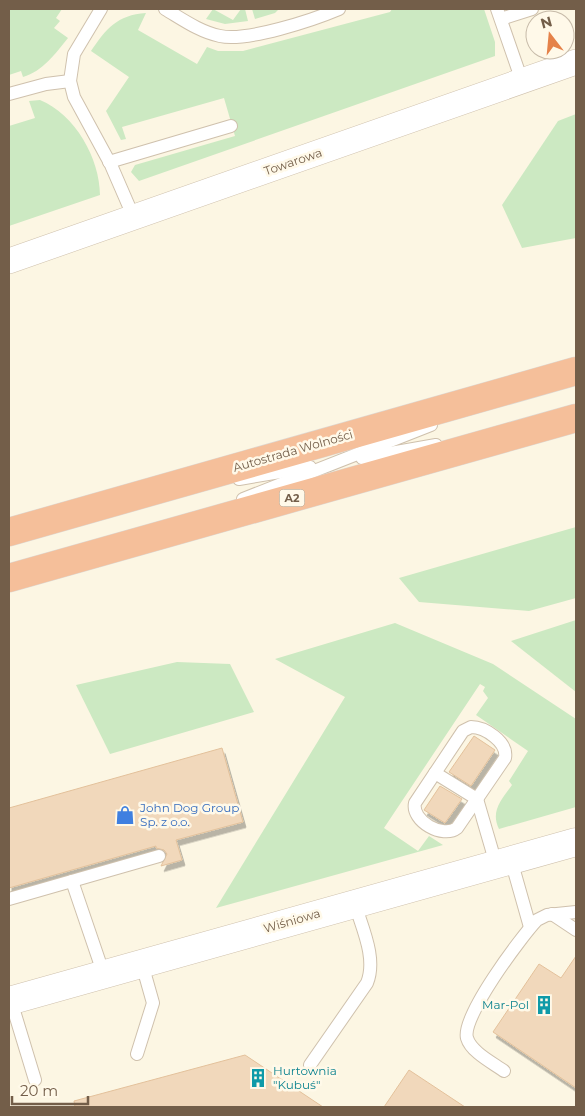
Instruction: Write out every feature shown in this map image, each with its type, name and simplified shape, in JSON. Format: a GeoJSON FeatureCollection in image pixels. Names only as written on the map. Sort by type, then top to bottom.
{"type":"FeatureCollection","features":[{"type":"Feature","properties":{"kind":"highway","name":"Autostrada Wolności"},"geometry":{"type":"LineString","coordinates":[[9,532],[576,371]]}},
{"type":"Feature","properties":{"kind":"highway","name":"A2"},"geometry":{"type":"LineString","coordinates":[[9,578],[565,421]]}},
{"type":"Feature","properties":{"kind":"street","name":"Towarowa"},"geometry":{"type":"LineString","coordinates":[[9,261],[576,62]]}},
{"type":"Feature","properties":{"kind":"street","name":"Wiśniowa"},"geometry":{"type":"LineString","coordinates":[[10,1001],[576,842]]}},
{"type":"Feature","properties":{"kind":"lane"},"geometry":{"type":"LineString","coordinates":[[101,9],[74,54],[70,81],[74,98],[109,162],[134,218]]}},
{"type":"Feature","properties":{"kind":"lane"},"geometry":{"type":"LineString","coordinates":[[165,9],[206,32],[230,38],[255,34],[339,9]]}},
{"type":"Feature","properties":{"kind":"lane"},"geometry":{"type":"LineString","coordinates":[[522,81],[499,14],[532,9]]}},
{"type":"Feature","properties":{"kind":"lane"},"geometry":{"type":"LineString","coordinates":[[9,94],[46,84],[70,81]]}},
{"type":"Feature","properties":{"kind":"lane"},"geometry":{"type":"LineString","coordinates":[[109,162],[231,126]]}},
{"type":"Feature","properties":{"kind":"lane"},"geometry":{"type":"LineString","coordinates":[[134,542],[542,380]]}},
{"type":"Feature","properties":{"kind":"lane"},"geometry":{"type":"LineString","coordinates":[[123,499],[565,421]]}},
{"type":"Feature","properties":{"kind":"lane"},"geometry":{"type":"LineString","coordinates":[[471,727],[480,728],[500,742],[506,754],[457,828],[449,832],[440,832],[418,817],[414,807],[435,773],[463,731],[471,727]]}},
{"type":"Feature","properties":{"kind":"lane"},"geometry":{"type":"LineString","coordinates":[[435,773],[477,799],[530,927]]}},
{"type":"Feature","properties":{"kind":"lane"},"geometry":{"type":"LineString","coordinates":[[9,899],[159,856]]}},
{"type":"Feature","properties":{"kind":"lane"},"geometry":{"type":"LineString","coordinates":[[72,881],[104,974]]}},
{"type":"Feature","properties":{"kind":"lane"},"geometry":{"type":"LineString","coordinates":[[310,1064],[367,983],[371,974],[370,955],[355,904]]}},
{"type":"Feature","properties":{"kind":"lane"},"geometry":{"type":"LineString","coordinates":[[504,1071],[472,1047],[467,1038],[467,1028],[479,1000],[530,927],[537,920],[552,914],[576,912]]}},
{"type":"Feature","properties":{"kind":"lane"},"geometry":{"type":"LineString","coordinates":[[552,914],[576,930]]}},
{"type":"Feature","properties":{"kind":"lane"},"geometry":{"type":"LineString","coordinates":[[137,1054],[152,1003],[142,964]]}},
{"type":"Feature","properties":{"kind":"lane"},"geometry":{"type":"LineString","coordinates":[[10,1001],[34,1080]]}},
{"type":"Feature","properties":{"kind":"green space"},"geometry":{"type":"Polygon","coordinates":[[[9,9],[62,9],[56,18],[60,21],[54,28],[68,38],[43,66],[23,77],[21,71],[9,75],[9,9]]]}},
{"type":"Feature","properties":{"kind":"green space"},"geometry":{"type":"Polygon","coordinates":[[[213,9],[233,20],[241,9],[245,9],[248,21],[225,24],[206,19],[213,9]]]}},
{"type":"Feature","properties":{"kind":"green space"},"geometry":{"type":"Polygon","coordinates":[[[252,9],[279,9],[275,13],[255,19],[252,9]]]}},
{"type":"Feature","properties":{"kind":"green space"},"geometry":{"type":"Polygon","coordinates":[[[392,9],[484,9],[495,42],[495,56],[139,181],[131,172],[135,165],[235,136],[224,98],[122,127],[126,139],[121,140],[106,111],[129,77],[91,51],[113,24],[136,14],[146,13],[138,30],[197,64],[207,47],[218,51],[243,51],[390,12],[392,9]]]}},
{"type":"Feature","properties":{"kind":"green space"},"geometry":{"type":"Polygon","coordinates":[[[40,100],[64,116],[83,139],[96,167],[100,195],[9,226],[9,126],[35,118],[29,101],[40,100]]]}},
{"type":"Feature","properties":{"kind":"green space"},"geometry":{"type":"Polygon","coordinates":[[[576,114],[576,238],[522,248],[502,205],[558,121],[576,114]]]}},
{"type":"Feature","properties":{"kind":"green space"},"geometry":{"type":"Polygon","coordinates":[[[576,527],[576,598],[529,611],[419,602],[399,578],[576,527]]]}},
{"type":"Feature","properties":{"kind":"green space"},"geometry":{"type":"Polygon","coordinates":[[[576,620],[576,692],[511,641],[576,620]]]}},
{"type":"Feature","properties":{"kind":"green space"},"geometry":{"type":"Polygon","coordinates":[[[395,623],[493,664],[576,719],[576,807],[499,829],[496,816],[498,806],[512,785],[509,781],[528,751],[476,715],[488,698],[483,691],[485,687],[480,684],[384,828],[418,851],[429,836],[443,845],[216,908],[345,697],[275,659],[395,623]]]}},
{"type":"Feature","properties":{"kind":"green space"},"geometry":{"type":"Polygon","coordinates":[[[177,662],[230,664],[254,712],[110,754],[76,685],[177,662]]]}},
{"type":"Feature","properties":{"kind":"building"},"geometry":{"type":"Polygon","coordinates":[[[474,736],[495,750],[471,786],[449,772],[474,736]]]}},
{"type":"Feature","properties":{"kind":"building","name":"John Dog Group Sp. z o.o."},"geometry":{"type":"Polygon","coordinates":[[[222,748],[243,822],[176,840],[182,860],[161,866],[167,854],[164,850],[156,848],[156,846],[9,888],[9,808],[222,748]]]}},
{"type":"Feature","properties":{"kind":"building"},"geometry":{"type":"Polygon","coordinates":[[[440,786],[462,799],[445,823],[424,810],[440,786]]]}},
{"type":"Feature","properties":{"kind":"building","name":"Mar-Pol"},"geometry":{"type":"Polygon","coordinates":[[[576,956],[576,1088],[493,1032],[539,964],[561,978],[576,956]]]}},
{"type":"Feature","properties":{"kind":"building"},"geometry":{"type":"Polygon","coordinates":[[[245,1055],[323,1107],[75,1107],[74,1101],[245,1055]]]}},
{"type":"Feature","properties":{"kind":"building"},"geometry":{"type":"Polygon","coordinates":[[[409,1070],[465,1107],[384,1107],[409,1070]]]}},
{"type":"Feature","properties":{"kind":"place","name":"John Dog Group Sp. z o.o."},"geometry":{"type":"Point","coordinates":[125,815]}},
{"type":"Feature","properties":{"kind":"place","name":"Mar-Pol"},"geometry":{"type":"Point","coordinates":[544,1005]}},
{"type":"Feature","properties":{"kind":"place","name":"Hurtownia \"Kubuś\""},"geometry":{"type":"Point","coordinates":[258,1078]}}]}
